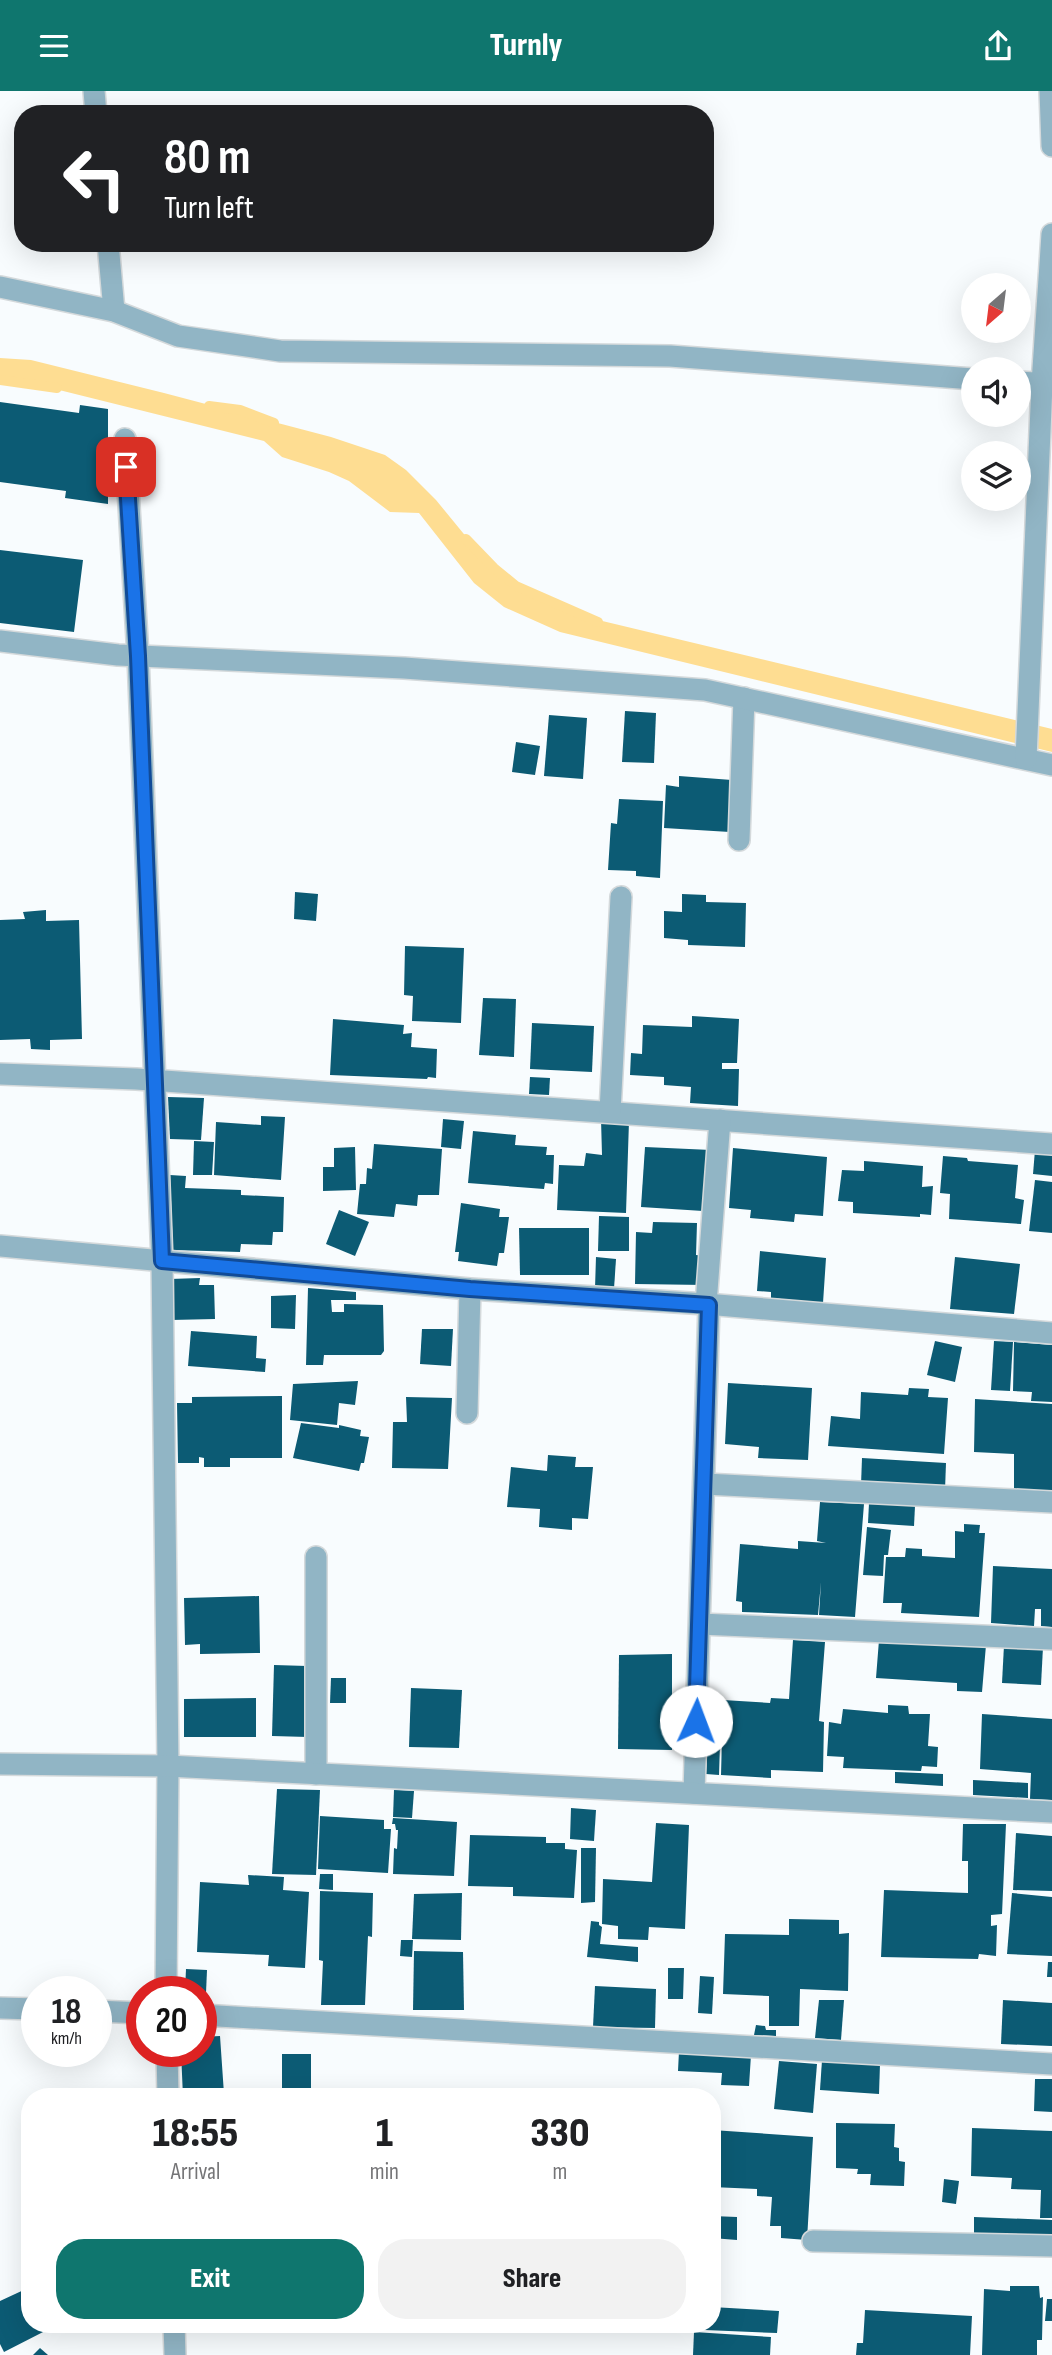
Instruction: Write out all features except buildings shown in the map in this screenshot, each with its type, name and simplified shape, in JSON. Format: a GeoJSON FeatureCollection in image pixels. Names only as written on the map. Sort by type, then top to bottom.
{"type":"FeatureCollection","features":[{"type":"Feature","properties":{"kind":"street"},"geometry":{"type":"LineString","coordinates":[[1050,91],[1052,146]]}},
{"type":"Feature","properties":{"kind":"street"},"geometry":{"type":"LineString","coordinates":[[1027,752],[1047,384],[1052,234]]}},
{"type":"Feature","properties":{"kind":"street"},"geometry":{"type":"LineString","coordinates":[[109,252],[114,311]]}},
{"type":"Feature","properties":{"kind":"street"},"geometry":{"type":"LineString","coordinates":[[0,287],[114,311],[178,336],[280,351],[670,356],[961,378]]}},
{"type":"Feature","properties":{"kind":"street"},"geometry":{"type":"LineString","coordinates":[[125,439],[138,656],[162,1261],[167,1766],[166,1976]]}},
{"type":"Feature","properties":{"kind":"street"},"geometry":{"type":"LineString","coordinates":[[0,641],[138,656],[417,669],[705,689],[1027,752],[1052,765]]}},
{"type":"Feature","properties":{"kind":"street"},"geometry":{"type":"LineString","coordinates":[[739,840],[744,698]]}},
{"type":"Feature","properties":{"kind":"street"},"geometry":{"type":"LineString","coordinates":[[610,1112],[621,897]]}},
{"type":"Feature","properties":{"kind":"street"},"geometry":{"type":"LineString","coordinates":[[0,1074],[155,1081],[1052,1144]]}},
{"type":"Feature","properties":{"kind":"street"},"geometry":{"type":"LineString","coordinates":[[694,1793],[705,1484],[708,1305],[720,1120]]}},
{"type":"Feature","properties":{"kind":"street"},"geometry":{"type":"LineString","coordinates":[[0,1246],[470,1289],[1052,1333]]}},
{"type":"Feature","properties":{"kind":"street"},"geometry":{"type":"LineString","coordinates":[[467,1413],[470,1289]]}},
{"type":"Feature","properties":{"kind":"street"},"geometry":{"type":"LineString","coordinates":[[705,1484],[1052,1502]]}},
{"type":"Feature","properties":{"kind":"street"},"geometry":{"type":"LineString","coordinates":[[316,1556],[316,1773]]}},
{"type":"Feature","properties":{"kind":"street"},"geometry":{"type":"LineString","coordinates":[[700,1624],[1052,1639]]}},
{"type":"Feature","properties":{"kind":"street"},"geometry":{"type":"LineString","coordinates":[[0,1764],[167,1766],[1052,1812]]}},
{"type":"Feature","properties":{"kind":"street"},"geometry":{"type":"LineString","coordinates":[[0,2008],[21,2009]]}},
{"type":"Feature","properties":{"kind":"street"},"geometry":{"type":"LineString","coordinates":[[217,2016],[1052,2064]]}},
{"type":"Feature","properties":{"kind":"street"},"geometry":{"type":"LineString","coordinates":[[167,2067],[168,2088]]}},
{"type":"Feature","properties":{"kind":"street"},"geometry":{"type":"LineString","coordinates":[[813,2241],[1052,2246]]}},
{"type":"Feature","properties":{"kind":"street"},"geometry":{"type":"LineString","coordinates":[[174,2333],[175,2355]]}},
{"type":"Feature","properties":{"kind":"shaded area"},"geometry":{"type":"Polygon","coordinates":[[[0,358],[31,360],[164,393],[331,437],[385,455],[406,470],[436,500],[495,572],[515,589],[569,613],[1052,729],[1052,752],[560,632],[504,607],[474,583],[419,513],[390,512],[349,481],[282,457],[264,441],[35,384],[0,380],[0,358]]]}},
{"type":"Feature","properties":{"kind":"waterway"},"geometry":{"type":"LineString","coordinates":[[0,380],[57,388]]}},
{"type":"Feature","properties":{"kind":"waterway"},"geometry":{"type":"LineString","coordinates":[[209,406],[240,410],[274,423]]}},
{"type":"Feature","properties":{"kind":"waterway"},"geometry":{"type":"LineString","coordinates":[[466,539],[516,586],[598,622]]}},
{"type":"Feature","properties":{"kind":"route"},"geometry":{"type":"LineString","coordinates":[[126,467],[138,656],[162,1261],[470,1289],[709,1305],[696,1721]]}}]}
